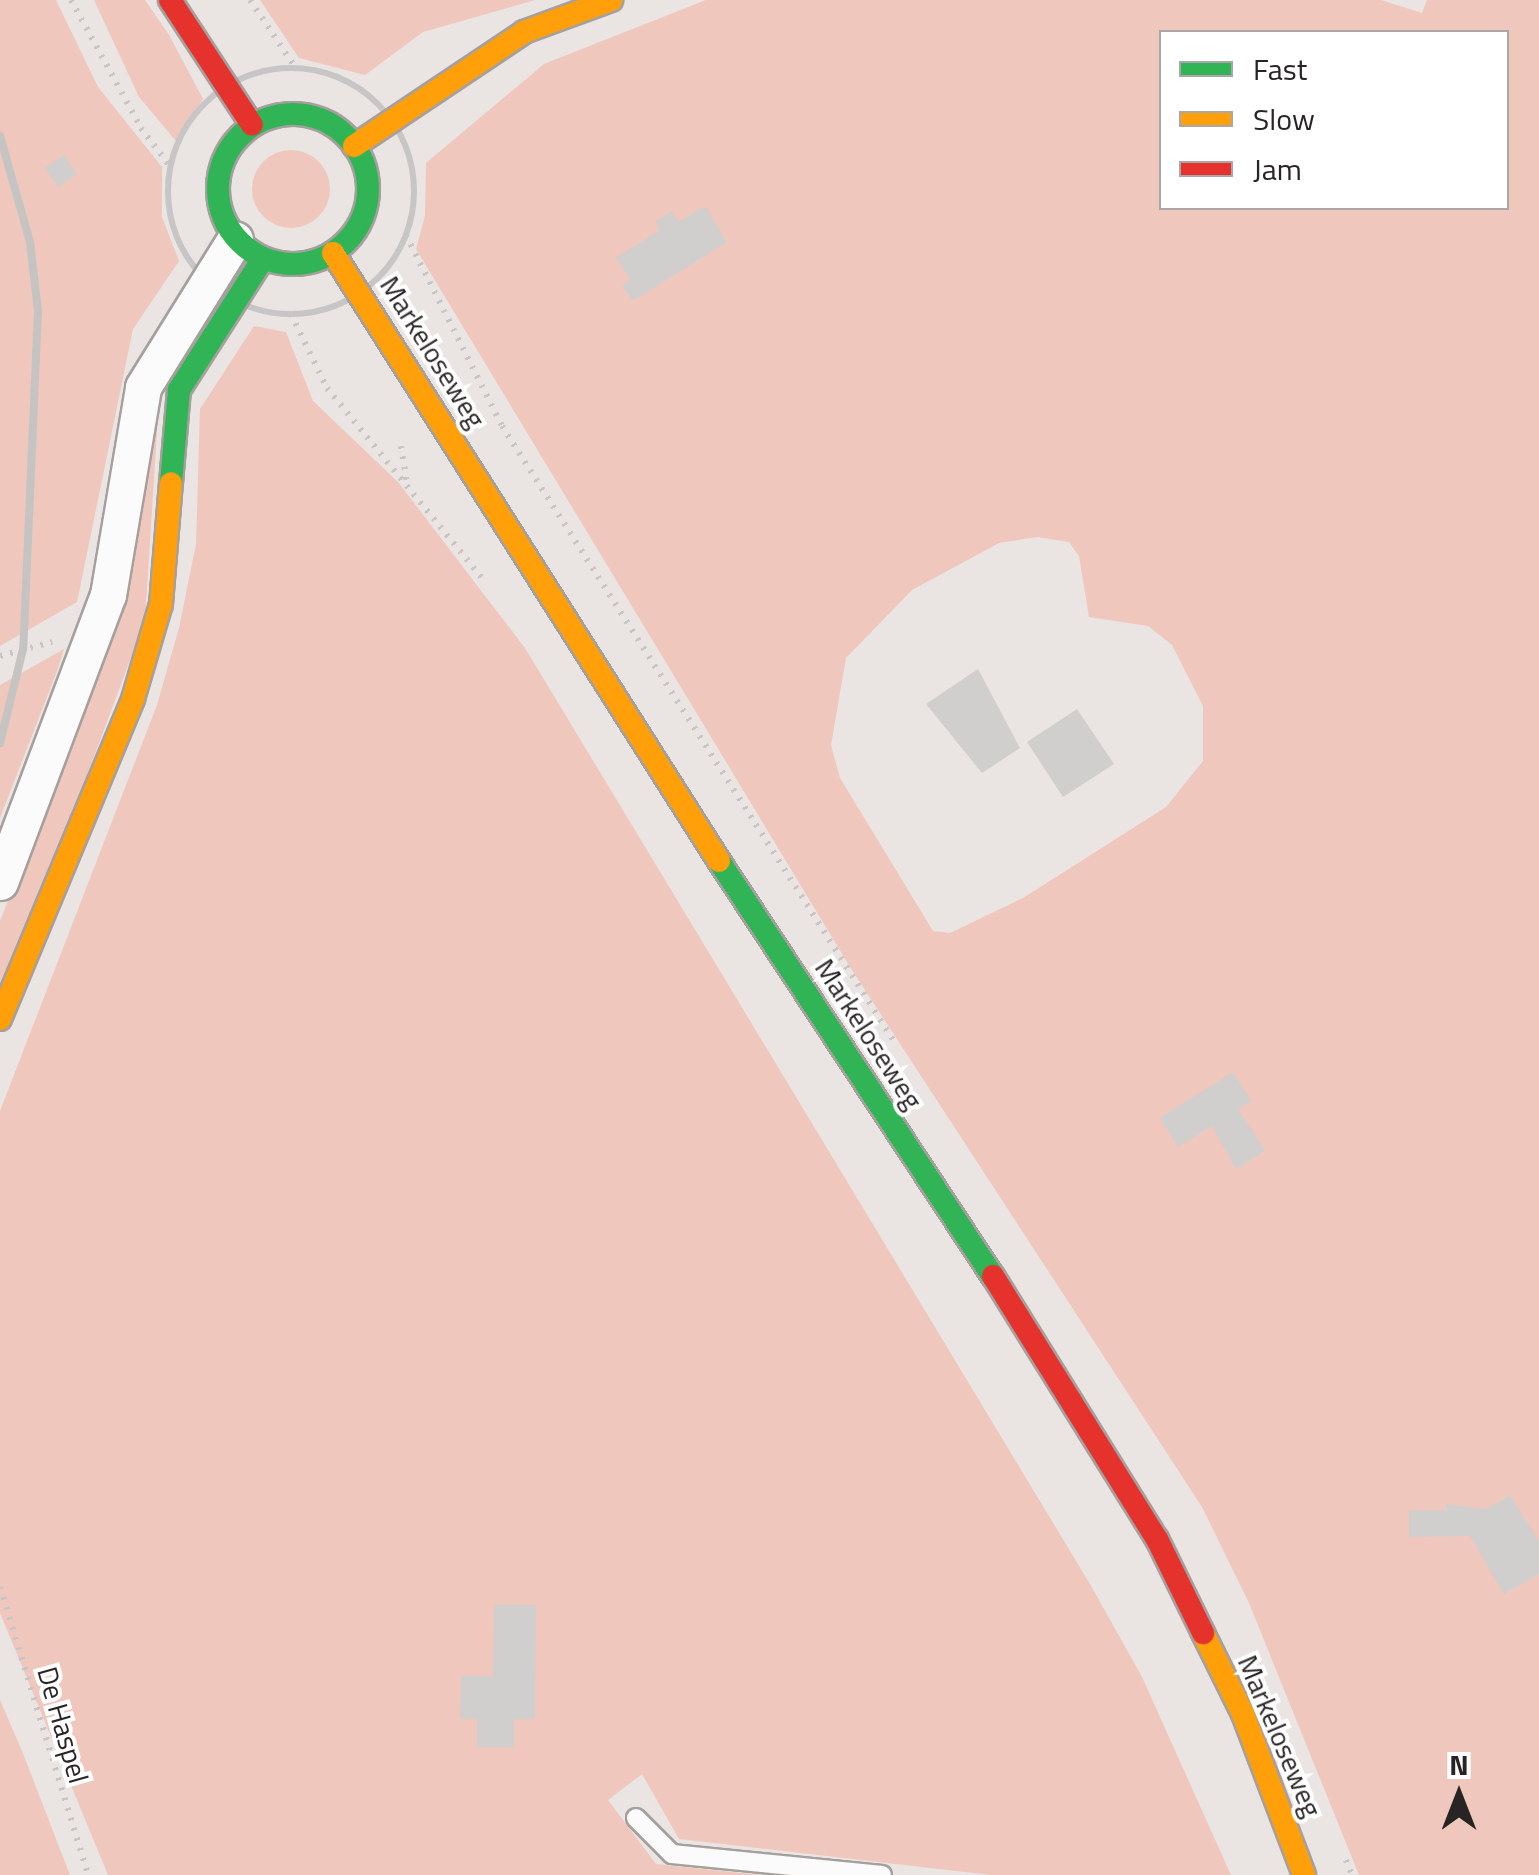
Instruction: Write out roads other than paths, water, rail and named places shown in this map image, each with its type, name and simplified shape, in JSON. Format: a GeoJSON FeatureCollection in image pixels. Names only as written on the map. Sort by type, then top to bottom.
{"type":"FeatureCollection","features":[{"type":"Feature","properties":{"kind":"main road"},"geometry":{"type":"LineString","coordinates":[[170,0],[252,126]]}},
{"type":"Feature","properties":{"kind":"main road"},"geometry":{"type":"LineString","coordinates":[[354,146],[524,32],[610,0]]}},
{"type":"Feature","properties":{"kind":"main road"},"geometry":{"type":"LineString","coordinates":[[296,114],[319,118],[354,146],[368,184],[366,204],[348,240],[310,263],[248,250],[218,186],[222,163],[252,126],[296,114]]}},
{"type":"Feature","properties":{"kind":"main road"},"geometry":{"type":"LineString","coordinates":[[0,1019],[133,699],[161,604],[180,390],[248,250]]}},
{"type":"Feature","properties":{"kind":"main road","name":"Markeloseweg"},"geometry":{"type":"LineString","coordinates":[[333,252],[609,696],[1027,1328],[1156,1539],[1243,1714],[1304,1875]]}},
{"type":"Feature","properties":{"kind":"street"},"geometry":{"type":"LineString","coordinates":[[0,882],[108,595],[143,387],[248,250]]}},
{"type":"Feature","properties":{"kind":"lane"},"geometry":{"type":"LineString","coordinates":[[636,1818],[672,1854],[882,1875]]}},
{"type":"Feature","properties":{"kind":"railway"},"geometry":{"type":"LineString","coordinates":[[0,136],[30,242],[38,311],[23,649],[0,743]]}}]}
